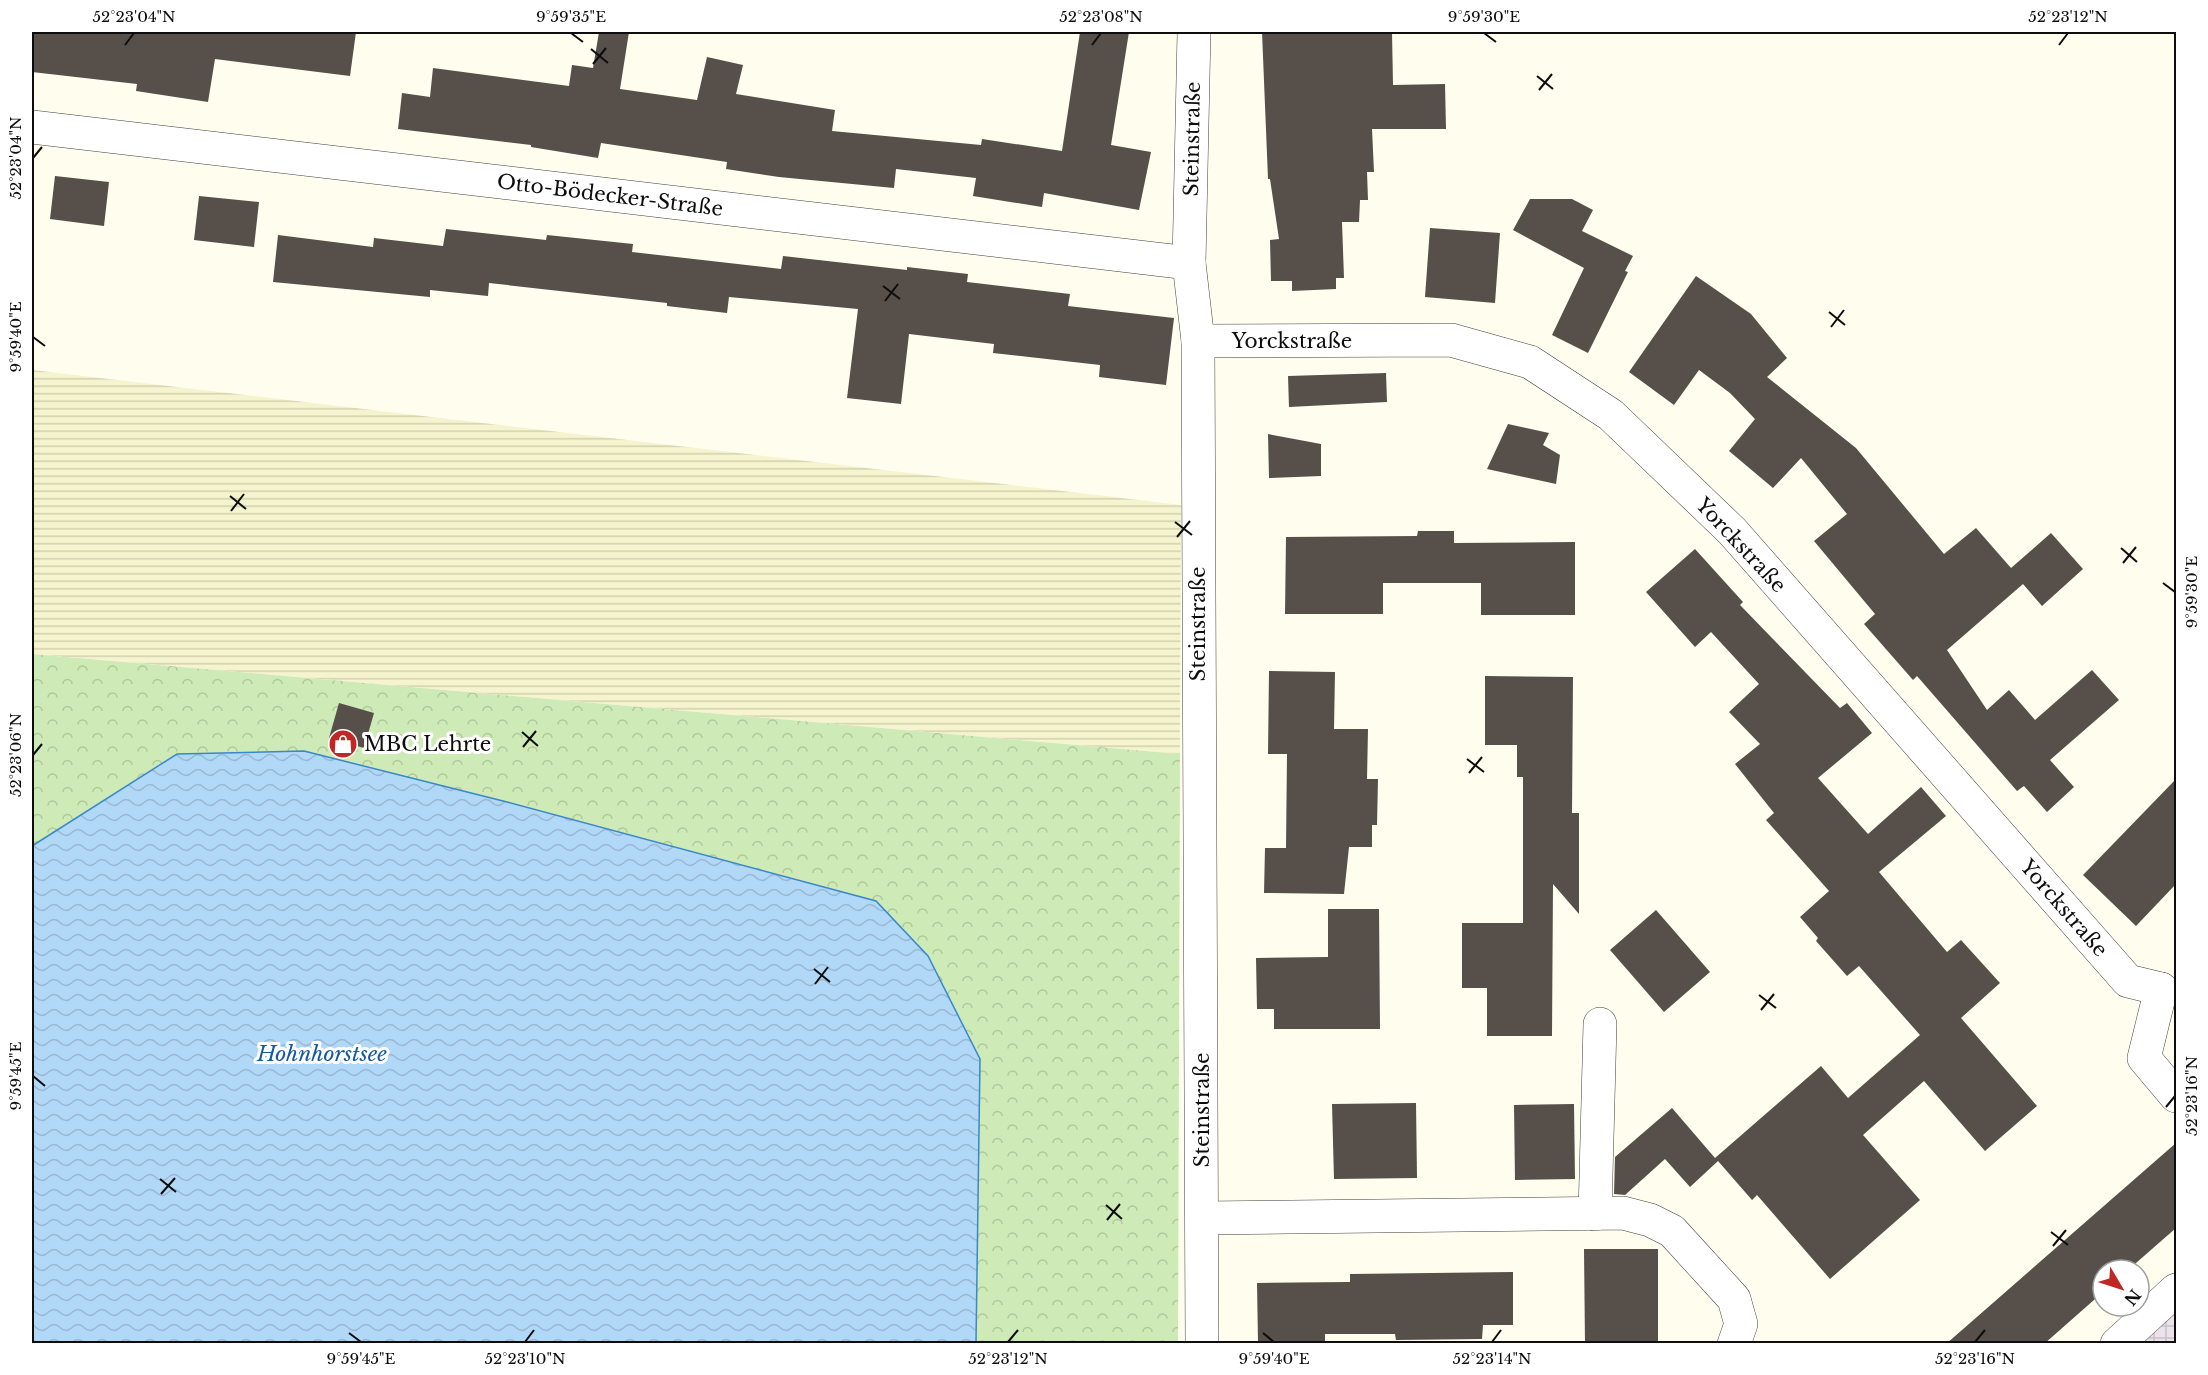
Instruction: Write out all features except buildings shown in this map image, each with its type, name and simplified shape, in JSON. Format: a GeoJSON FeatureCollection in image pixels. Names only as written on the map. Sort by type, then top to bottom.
{"type":"FeatureCollection","features":[{"type":"Feature","properties":{"kind":"street","name":"Steinstraße"},"geometry":{"type":"LineString","coordinates":[[1194,32],[1189,263],[1198,341],[1202,1344]]}},
{"type":"Feature","properties":{"kind":"street","name":"Otto-Bödecker-Straße"},"geometry":{"type":"LineString","coordinates":[[32,127],[1189,263]]}},
{"type":"Feature","properties":{"kind":"street","name":"Yorckstraße"},"geometry":{"type":"LineString","coordinates":[[1198,341],[1451,340],[1530,362],[1611,415],[1732,531],[2128,981],[2169,986]]}},
{"type":"Feature","properties":{"kind":"street"},"geometry":{"type":"LineString","coordinates":[[2169,986],[2144,1058],[2176,1096]]}},
{"type":"Feature","properties":{"kind":"street"},"geometry":{"type":"LineString","coordinates":[[1595,1214],[1600,1024]]}},
{"type":"Feature","properties":{"kind":"street"},"geometry":{"type":"LineString","coordinates":[[1203,1218],[1623,1213],[1650,1220],[1672,1231],[1734,1299],[1741,1324],[1734,1344]]}},
{"type":"Feature","properties":{"kind":"street"},"geometry":{"type":"LineString","coordinates":[[2117,1344],[2176,1290]]}},
{"type":"Feature","properties":{"kind":"shaded area"},"geometry":{"type":"Polygon","coordinates":[[[2176,1305],[2176,1343],[2134,1343],[2176,1305]]]}},
{"type":"Feature","properties":{"kind":"green space"},"geometry":{"type":"Polygon","coordinates":[[[32,370],[1181,505],[1180,754],[32,654],[32,370]]]}},
{"type":"Feature","properties":{"kind":"green space","name":"Hohnhorstsee"},"geometry":{"type":"Polygon","coordinates":[[[32,654],[1180,754],[1178,1343],[32,1343],[32,654]]]}},
{"type":"Feature","properties":{"kind":"water","name":"Hohnhorstsee"},"geometry":{"type":"Polygon","coordinates":[[[304,751],[507,802],[876,901],[928,956],[980,1059],[976,1343],[32,1343],[32,846],[177,754],[304,751]]]}},
{"type":"Feature","properties":{"kind":"place","name":"MBC Lehrte"},"geometry":{"type":"Point","coordinates":[343,744]}}]}
